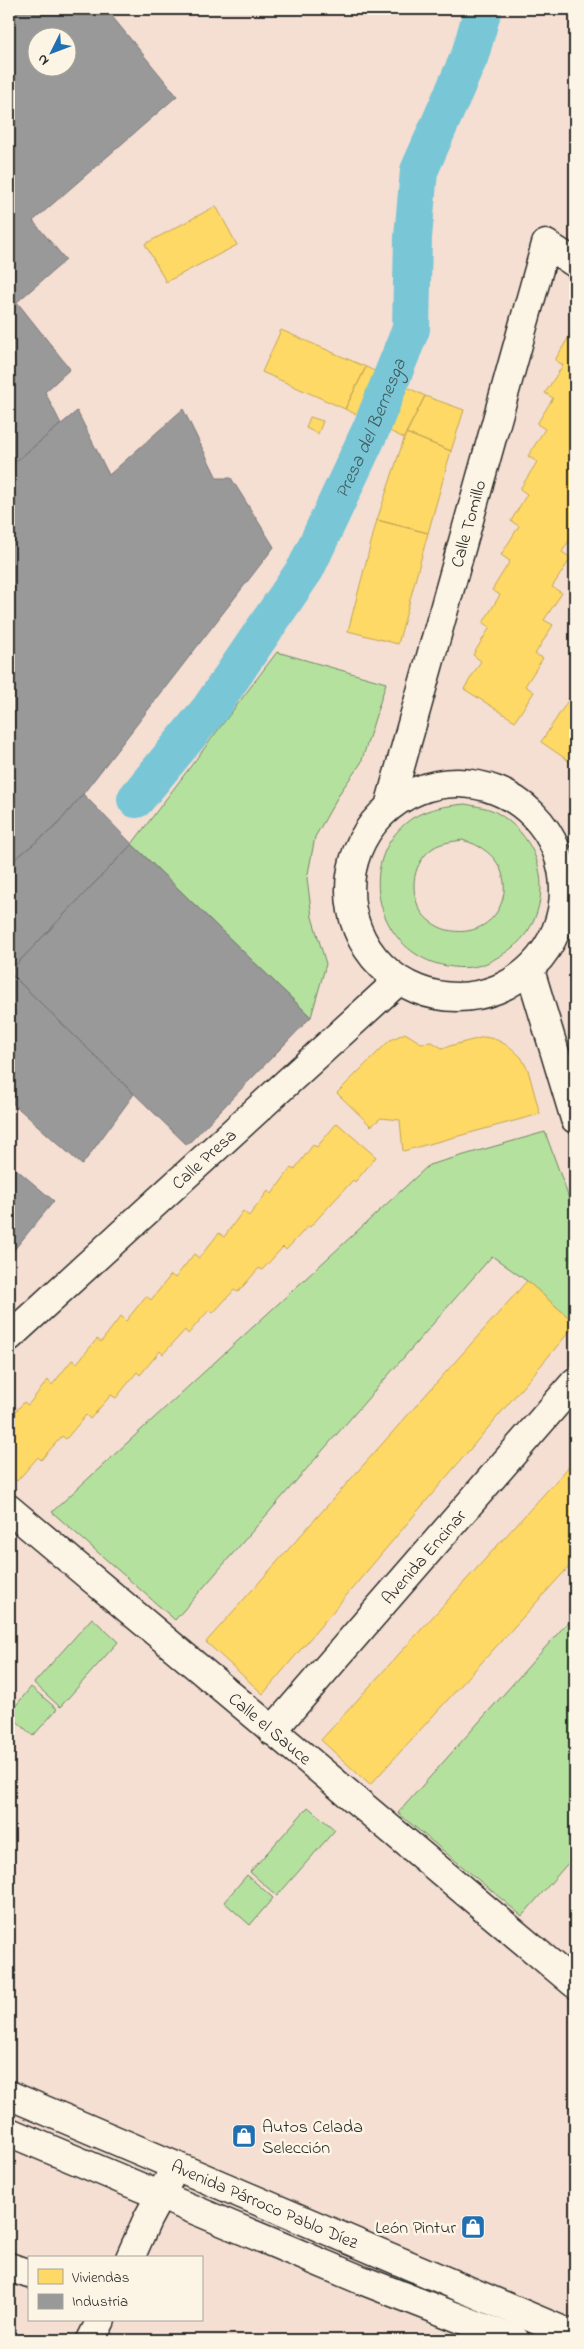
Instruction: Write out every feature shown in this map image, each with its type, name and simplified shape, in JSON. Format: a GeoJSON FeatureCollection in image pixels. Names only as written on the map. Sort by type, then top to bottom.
{"type":"FeatureCollection","features":[{"type":"Feature","properties":{"kind":"street","name":"Calle Tomillo"},"geometry":{"type":"LineString","coordinates":[[390,803],[546,244],[575,263]]}},
{"type":"Feature","properties":{"kind":"street"},"geometry":{"type":"LineString","coordinates":[[473,782],[510,796],[541,822],[560,857],[570,889],[554,937],[530,970],[500,989],[466,998],[431,995],[398,981],[373,958],[360,937],[356,930],[348,896],[352,861],[364,832],[390,803],[432,784],[473,782]]}},
{"type":"Feature","properties":{"kind":"street"},"geometry":{"type":"LineString","coordinates":[[530,970],[575,1119]]}},
{"type":"Feature","properties":{"kind":"street","name":"Calle Presa"},"geometry":{"type":"LineString","coordinates":[[9,1337],[398,981]]}},
{"type":"Feature","properties":{"kind":"street","name":"Avenida Encinar"},"geometry":{"type":"LineString","coordinates":[[272,1732],[575,1382]]}},
{"type":"Feature","properties":{"kind":"street","name":"Calle el Sauce"},"geometry":{"type":"LineString","coordinates":[[9,1509],[272,1732],[533,1947],[575,1984]]}},
{"type":"Feature","properties":{"kind":"street","name":"Avenida Párroco Pablo Díez"},"geometry":{"type":"LineString","coordinates":[[9,2094],[575,2336]]}},
{"type":"Feature","properties":{"kind":"street","name":"Avenida Párroco Pablo Díez"},"geometry":{"type":"LineString","coordinates":[[9,2132],[359,2279],[515,2340]]}},
{"type":"Feature","properties":{"kind":"street"},"geometry":{"type":"LineString","coordinates":[[131,2256],[160,2194],[176,2166]]}},
{"type":"Feature","properties":{"kind":"street"},"geometry":{"type":"LineString","coordinates":[[9,2267],[28,2274]]}},
{"type":"Feature","properties":{"kind":"street"},"geometry":{"type":"LineString","coordinates":[[91,2340],[100,2322]]}},
{"type":"Feature","properties":{"kind":"green space"},"geometry":{"type":"Polygon","coordinates":[[[277,652],[386,683],[361,763],[341,791],[315,837],[307,879],[312,917],[326,964],[311,1017],[132,844],[277,652]]]}},
{"type":"Feature","properties":{"kind":"green space"},"geometry":{"type":"Polygon","coordinates":[[[465,804],[494,811],[520,831],[536,858],[541,888],[534,920],[521,939],[511,949],[491,961],[464,968],[447,966],[423,958],[404,944],[390,926],[381,904],[378,882],[382,859],[393,837],[411,819],[431,810],[465,804]],[[462,840],[440,844],[426,854],[417,868],[414,885],[420,910],[431,922],[447,930],[468,931],[485,924],[497,912],[503,897],[504,880],[497,863],[484,849],[462,840]]]}},
{"type":"Feature","properties":{"kind":"green space"},"geometry":{"type":"Polygon","coordinates":[[[545,1132],[575,1215],[575,1323],[527,1281],[492,1256],[175,1620],[52,1512],[429,1165],[545,1132]]]}},
{"type":"Feature","properties":{"kind":"green space"},"geometry":{"type":"Polygon","coordinates":[[[92,1618],[118,1642],[60,1707],[34,1683],[92,1618]]]}},
{"type":"Feature","properties":{"kind":"green space"},"geometry":{"type":"Polygon","coordinates":[[[568,1622],[575,1629],[575,1855],[522,1916],[398,1813],[568,1622]]]}},
{"type":"Feature","properties":{"kind":"green space"},"geometry":{"type":"Polygon","coordinates":[[[31,1687],[57,1709],[33,1736],[9,1714],[31,1687]]]}},
{"type":"Feature","properties":{"kind":"green space"},"geometry":{"type":"Polygon","coordinates":[[[308,1807],[335,1830],[277,1896],[250,1872],[308,1807]]]}},
{"type":"Feature","properties":{"kind":"green space"},"geometry":{"type":"Polygon","coordinates":[[[247,1875],[273,1898],[250,1925],[224,1902],[247,1875]]]}},
{"type":"Feature","properties":{"kind":"building: Viviendas"},"geometry":{"type":"Polygon","coordinates":[[[216,206],[237,245],[166,282],[145,244],[216,206]]]}},
{"type":"Feature","properties":{"kind":"building: Viviendas"},"geometry":{"type":"Polygon","coordinates":[[[281,330],[366,367],[345,409],[262,372],[281,330]]]}},
{"type":"Feature","properties":{"kind":"building: Viviendas"},"geometry":{"type":"Polygon","coordinates":[[[573,330],[575,332],[575,515],[573,519],[575,521],[575,531],[562,552],[571,558],[552,587],[562,593],[544,620],[553,625],[535,654],[543,658],[525,686],[534,692],[515,721],[464,689],[481,661],[473,655],[490,627],[483,623],[500,595],[492,590],[510,561],[501,555],[519,526],[511,521],[527,494],[520,489],[537,462],[528,456],[545,429],[537,424],[553,398],[545,393],[563,365],[555,360],[573,330]]]}},
{"type":"Feature","properties":{"kind":"building: Viviendas"},"geometry":{"type":"Polygon","coordinates":[[[366,367],[425,396],[404,438],[345,409],[366,367]]]}},
{"type":"Feature","properties":{"kind":"building: Viviendas"},"geometry":{"type":"Polygon","coordinates":[[[425,396],[464,410],[451,451],[406,433],[425,396]]]}},
{"type":"Feature","properties":{"kind":"building: Viviendas"},"geometry":{"type":"Polygon","coordinates":[[[310,417],[323,421],[318,434],[306,428],[310,417]]]}},
{"type":"Feature","properties":{"kind":"building: Viviendas"},"geometry":{"type":"Polygon","coordinates":[[[406,433],[451,451],[428,533],[377,520],[406,433]]]}},
{"type":"Feature","properties":{"kind":"building: Viviendas"},"geometry":{"type":"Polygon","coordinates":[[[377,520],[428,533],[398,644],[348,631],[377,520]]]}},
{"type":"Feature","properties":{"kind":"building: Viviendas"},"geometry":{"type":"Polygon","coordinates":[[[575,690],[575,765],[541,742],[575,690]]]}},
{"type":"Feature","properties":{"kind":"building: Viviendas"},"geometry":{"type":"Polygon","coordinates":[[[405,1033],[421,1043],[432,1042],[442,1048],[484,1037],[495,1039],[510,1047],[521,1057],[528,1070],[540,1114],[403,1151],[400,1120],[381,1118],[371,1126],[337,1093],[389,1041],[405,1033]]]}},
{"type":"Feature","properties":{"kind":"building: Viviendas"},"geometry":{"type":"Polygon","coordinates":[[[337,1123],[376,1157],[355,1182],[353,1180],[286,1250],[283,1247],[262,1270],[259,1268],[238,1292],[234,1290],[213,1313],[209,1310],[188,1334],[185,1330],[163,1354],[160,1351],[140,1375],[137,1372],[116,1398],[111,1395],[90,1419],[86,1415],[66,1439],[62,1436],[41,1460],[38,1457],[17,1481],[9,1474],[9,1419],[24,1402],[28,1405],[48,1380],[52,1385],[72,1360],[77,1363],[97,1339],[101,1342],[121,1316],[126,1321],[146,1296],[151,1300],[171,1275],[175,1278],[194,1254],[199,1258],[219,1233],[224,1237],[243,1211],[249,1216],[268,1191],[272,1194],[291,1168],[294,1170],[313,1145],[317,1147],[337,1123]]]}},
{"type":"Feature","properties":{"kind":"building: Viviendas"},"geometry":{"type":"Polygon","coordinates":[[[527,1281],[575,1325],[263,1694],[206,1642],[527,1281]]]}},
{"type":"Feature","properties":{"kind":"building: Viviendas"},"geometry":{"type":"Polygon","coordinates":[[[575,1460],[575,1560],[370,1785],[321,1740],[575,1460]]]}},
{"type":"Feature","properties":{"kind":"building: Industria"},"geometry":{"type":"Polygon","coordinates":[[[9,9],[106,9],[177,96],[33,221],[66,260],[17,302],[70,369],[45,392],[61,424],[9,467],[9,9]]]}},
{"type":"Feature","properties":{"kind":"building: Industria"},"geometry":{"type":"Polygon","coordinates":[[[183,409],[217,478],[231,478],[274,547],[83,794],[56,826],[9,864],[9,467],[77,411],[109,475],[183,409]]]}},
{"type":"Feature","properties":{"kind":"building: Industria"},"geometry":{"type":"Polygon","coordinates":[[[83,794],[132,844],[9,972],[9,864],[56,826],[83,794]]]}},
{"type":"Feature","properties":{"kind":"building: Industria"},"geometry":{"type":"Polygon","coordinates":[[[132,844],[311,1017],[187,1145],[9,972],[132,844]]]}},
{"type":"Feature","properties":{"kind":"building: Industria"},"geometry":{"type":"Polygon","coordinates":[[[9,972],[134,1094],[82,1165],[9,1100],[9,972]]]}},
{"type":"Feature","properties":{"kind":"building: Industria"},"geometry":{"type":"Polygon","coordinates":[[[9,1163],[54,1201],[9,1256],[9,1163]]]}},
{"type":"Feature","properties":{"kind":"waterway","name":"Presa del Bernesga"},"geometry":{"type":"LineString","coordinates":[[136,799],[210,709],[306,568],[371,429],[411,329],[413,237],[419,171],[470,55],[483,9]]}},
{"type":"Feature","properties":{"kind":"place","name":"Autos Celada Selección"},"geometry":{"type":"Point","coordinates":[244,2136]}},
{"type":"Feature","properties":{"kind":"place","name":"León Pintur"},"geometry":{"type":"Point","coordinates":[473,2227]}}]}
